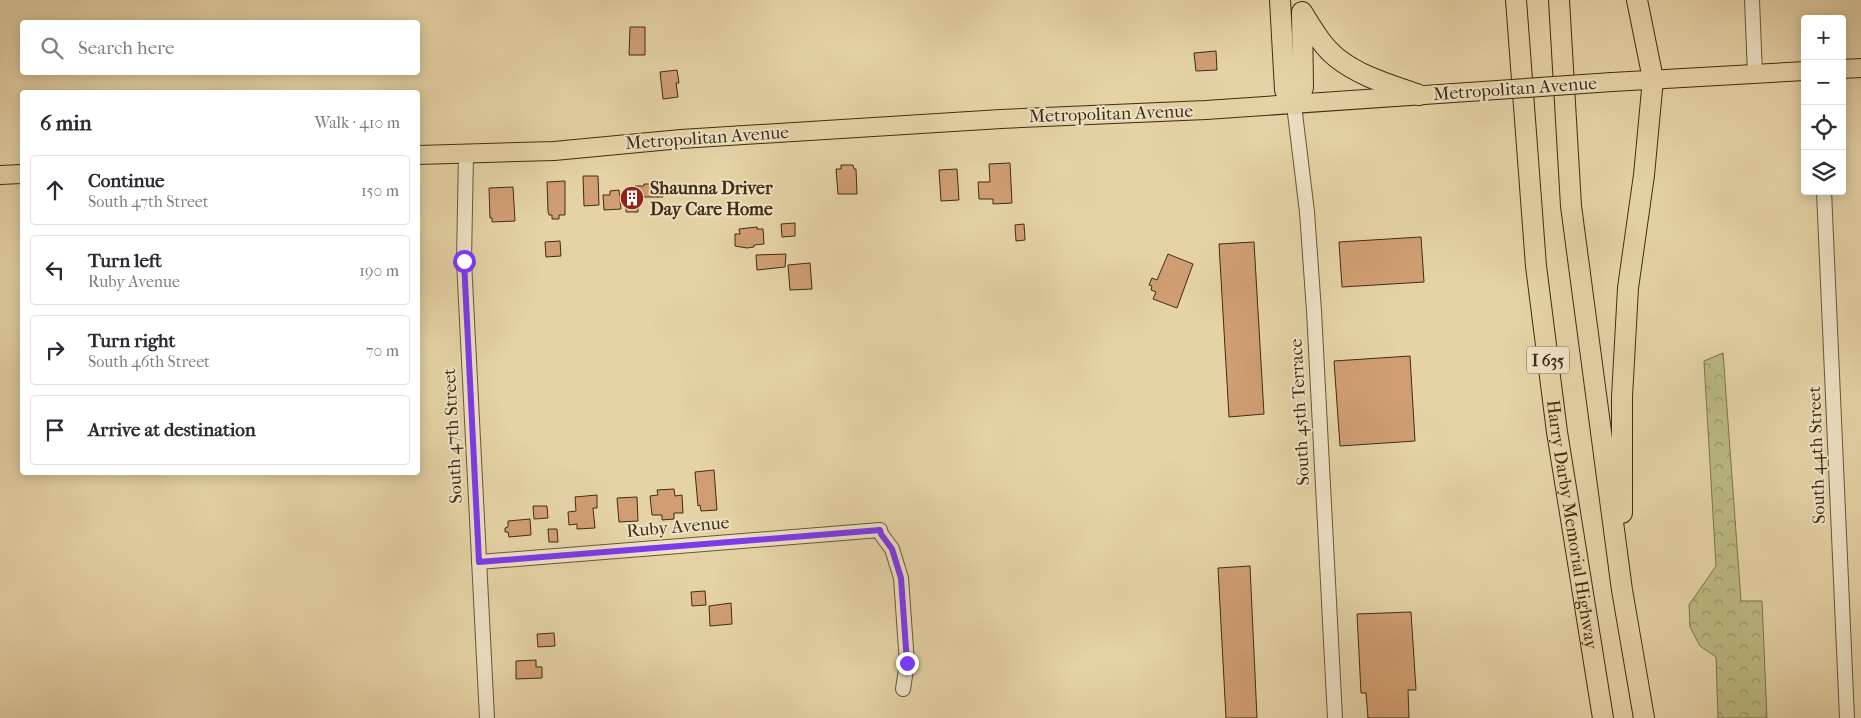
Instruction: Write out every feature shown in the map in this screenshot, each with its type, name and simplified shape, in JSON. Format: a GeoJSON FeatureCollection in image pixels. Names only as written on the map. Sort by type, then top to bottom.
{"type":"FeatureCollection","features":[{"type":"Feature","properties":{"kind":"highway"},"geometry":{"type":"LineString","coordinates":[[1280,0],[1285,90],[1294,105]]}},
{"type":"Feature","properties":{"kind":"highway","name":"Harry Darby Memorial Highway"},"geometry":{"type":"LineString","coordinates":[[1516,0],[1536,266],[1557,432],[1603,718]]}},
{"type":"Feature","properties":{"kind":"highway","name":"I 635"},"geometry":{"type":"LineString","coordinates":[[1558,0],[1571,206],[1622,590],[1644,718]]}},
{"type":"Feature","properties":{"kind":"highway"},"geometry":{"type":"LineString","coordinates":[[1622,590],[1622,397],[1627,298],[1644,176],[1654,79],[1637,0]]}},
{"type":"Feature","properties":{"kind":"highway"},"geometry":{"type":"LineString","coordinates":[[1294,105],[1303,88],[1301,6]]}},
{"type":"Feature","properties":{"kind":"highway"},"geometry":{"type":"LineString","coordinates":[[1301,6],[1318,38],[1336,58],[1362,74],[1419,95]]}},
{"type":"Feature","properties":{"kind":"main road"},"geometry":{"type":"LineString","coordinates":[[1846,69],[1861,68]]}},
{"type":"Feature","properties":{"kind":"main road","name":"Metropolitan Avenue"},"geometry":{"type":"LineString","coordinates":[[420,155],[554,151],[681,139],[932,123],[1294,105],[1654,79],[1801,71]]}},
{"type":"Feature","properties":{"kind":"main road"},"geometry":{"type":"LineString","coordinates":[[0,175],[20,174]]}},
{"type":"Feature","properties":{"kind":"street"},"geometry":{"type":"LineString","coordinates":[[1752,0],[1755,74]]}},
{"type":"Feature","properties":{"kind":"street","name":"South 45th Terrace"},"geometry":{"type":"LineString","coordinates":[[1294,105],[1307,212],[1313,301],[1335,718]]}},
{"type":"Feature","properties":{"kind":"street","name":"South 47th Street"},"geometry":{"type":"LineString","coordinates":[[466,153],[464,261],[487,718]]}},
{"type":"Feature","properties":{"kind":"street","name":"South 44th Street"},"geometry":{"type":"LineString","coordinates":[[1824,195],[1847,718]]}},
{"type":"Feature","properties":{"kind":"street","name":"Ruby Avenue"},"geometry":{"type":"LineString","coordinates":[[479,562],[880,530],[892,549],[901,578],[907,663],[902,689]]}},
{"type":"Feature","properties":{"kind":"green space"},"geometry":{"type":"Polygon","coordinates":[[[1723,353],[1741,601],[1762,601],[1767,718],[1718,718],[1716,657],[1700,646],[1690,627],[1689,605],[1716,566],[1704,361],[1723,353]]]}},
{"type":"Feature","properties":{"kind":"building"},"geometry":{"type":"Polygon","coordinates":[[[630,27],[645,27],[645,55],[629,55],[630,27]]]}},
{"type":"Feature","properties":{"kind":"building"},"geometry":{"type":"Polygon","coordinates":[[[1216,51],[1217,70],[1196,71],[1194,53],[1216,51]]]}},
{"type":"Feature","properties":{"kind":"building"},"geometry":{"type":"Polygon","coordinates":[[[677,70],[679,83],[676,83],[678,97],[663,99],[660,72],[677,70]]]}},
{"type":"Feature","properties":{"kind":"building"},"geometry":{"type":"Polygon","coordinates":[[[1010,163],[1012,203],[993,204],[993,199],[979,199],[978,182],[990,182],[989,164],[1010,163]]]}},
{"type":"Feature","properties":{"kind":"building"},"geometry":{"type":"Polygon","coordinates":[[[841,165],[853,165],[854,169],[856,169],[857,194],[838,194],[836,169],[841,169],[841,165]]]}},
{"type":"Feature","properties":{"kind":"building"},"geometry":{"type":"Polygon","coordinates":[[[957,169],[959,200],[941,201],[939,170],[957,169]]]}},
{"type":"Feature","properties":{"kind":"building"},"geometry":{"type":"Polygon","coordinates":[[[583,176],[598,176],[599,205],[584,206],[583,176]]]}},
{"type":"Feature","properties":{"kind":"building"},"geometry":{"type":"Polygon","coordinates":[[[565,181],[565,215],[559,215],[559,219],[552,219],[552,215],[549,215],[548,211],[547,182],[565,181]]]}},
{"type":"Feature","properties":{"kind":"building","name":"Shaunna Driver Day Care Home"},"geometry":{"type":"Polygon","coordinates":[[[644,184],[663,184],[663,197],[644,197],[644,195],[638,195],[638,212],[626,212],[626,193],[635,193],[635,186],[644,186],[644,184]]]}},
{"type":"Feature","properties":{"kind":"building"},"geometry":{"type":"Polygon","coordinates":[[[513,187],[515,221],[492,222],[492,218],[490,218],[489,188],[513,187]]]}},
{"type":"Feature","properties":{"kind":"building"},"geometry":{"type":"Polygon","coordinates":[[[619,190],[621,209],[604,210],[603,195],[610,195],[610,191],[619,190]]]}},
{"type":"Feature","properties":{"kind":"building"},"geometry":{"type":"Polygon","coordinates":[[[795,223],[795,236],[782,237],[781,224],[795,223]]]}},
{"type":"Feature","properties":{"kind":"building"},"geometry":{"type":"Polygon","coordinates":[[[1024,224],[1025,240],[1016,241],[1015,225],[1024,224]]]}},
{"type":"Feature","properties":{"kind":"building"},"geometry":{"type":"Polygon","coordinates":[[[757,227],[757,229],[763,229],[764,244],[747,248],[735,246],[735,234],[740,234],[739,229],[757,227]]]}},
{"type":"Feature","properties":{"kind":"building"},"geometry":{"type":"Polygon","coordinates":[[[1421,237],[1424,282],[1342,287],[1339,242],[1421,237]]]}},
{"type":"Feature","properties":{"kind":"building"},"geometry":{"type":"Polygon","coordinates":[[[560,241],[561,256],[546,257],[545,242],[560,241]]]}},
{"type":"Feature","properties":{"kind":"building"},"geometry":{"type":"Polygon","coordinates":[[[1254,242],[1264,414],[1229,417],[1219,244],[1254,242]]]}},
{"type":"Feature","properties":{"kind":"building"},"geometry":{"type":"Polygon","coordinates":[[[786,254],[785,267],[757,270],[756,255],[786,254]]]}},
{"type":"Feature","properties":{"kind":"building"},"geometry":{"type":"Polygon","coordinates":[[[1168,254],[1193,264],[1177,308],[1153,299],[1156,292],[1151,290],[1152,286],[1149,285],[1152,278],[1157,280],[1168,254]]]}},
{"type":"Feature","properties":{"kind":"building"},"geometry":{"type":"Polygon","coordinates":[[[810,263],[812,289],[790,290],[788,265],[810,263]]]}},
{"type":"Feature","properties":{"kind":"building"},"geometry":{"type":"Polygon","coordinates":[[[1410,356],[1415,441],[1340,446],[1334,361],[1410,356]]]}},
{"type":"Feature","properties":{"kind":"building"},"geometry":{"type":"Polygon","coordinates":[[[714,470],[717,510],[701,511],[700,505],[698,506],[695,472],[714,470]]]}},
{"type":"Feature","properties":{"kind":"building"},"geometry":{"type":"Polygon","coordinates":[[[674,489],[675,496],[682,495],[683,513],[674,513],[674,519],[662,520],[662,515],[652,515],[650,496],[658,495],[657,490],[674,489]]]}},
{"type":"Feature","properties":{"kind":"building"},"geometry":{"type":"Polygon","coordinates":[[[597,495],[597,508],[593,508],[595,528],[577,529],[577,524],[569,525],[568,512],[576,511],[575,497],[597,495]]]}},
{"type":"Feature","properties":{"kind":"building"},"geometry":{"type":"Polygon","coordinates":[[[637,497],[638,521],[619,522],[617,498],[637,497]]]}},
{"type":"Feature","properties":{"kind":"building"},"geometry":{"type":"Polygon","coordinates":[[[533,506],[547,506],[548,518],[534,519],[533,506]]]}},
{"type":"Feature","properties":{"kind":"building"},"geometry":{"type":"Polygon","coordinates":[[[530,519],[531,535],[509,537],[508,532],[505,532],[505,528],[508,527],[508,521],[530,519]]]}},
{"type":"Feature","properties":{"kind":"building"},"geometry":{"type":"Polygon","coordinates":[[[548,529],[557,529],[558,542],[549,542],[548,529]]]}},
{"type":"Feature","properties":{"kind":"building"},"geometry":{"type":"Polygon","coordinates":[[[1250,566],[1257,718],[1226,718],[1218,568],[1250,566]]]}},
{"type":"Feature","properties":{"kind":"building"},"geometry":{"type":"Polygon","coordinates":[[[705,591],[706,605],[692,606],[691,592],[705,591]]]}},
{"type":"Feature","properties":{"kind":"building"},"geometry":{"type":"Polygon","coordinates":[[[731,603],[732,624],[710,626],[709,606],[731,603]]]}},
{"type":"Feature","properties":{"kind":"building"},"geometry":{"type":"Polygon","coordinates":[[[1411,612],[1416,690],[1408,690],[1409,718],[1368,718],[1366,693],[1361,693],[1357,614],[1411,612]]]}},
{"type":"Feature","properties":{"kind":"building"},"geometry":{"type":"Polygon","coordinates":[[[554,633],[555,646],[538,647],[537,634],[554,633]]]}},
{"type":"Feature","properties":{"kind":"building"},"geometry":{"type":"Polygon","coordinates":[[[536,660],[536,667],[542,667],[542,678],[516,679],[516,661],[536,660]]]}},
{"type":"Feature","properties":{"kind":"place","name":"Shaunna Driver Day Care Home"},"geometry":{"type":"Point","coordinates":[632,198]}},
{"type":"Feature","properties":{"kind":"route"},"geometry":{"type":"LineString","coordinates":[[464,261],[479,562],[880,530],[892,549],[901,578],[907,663]]}}]}
